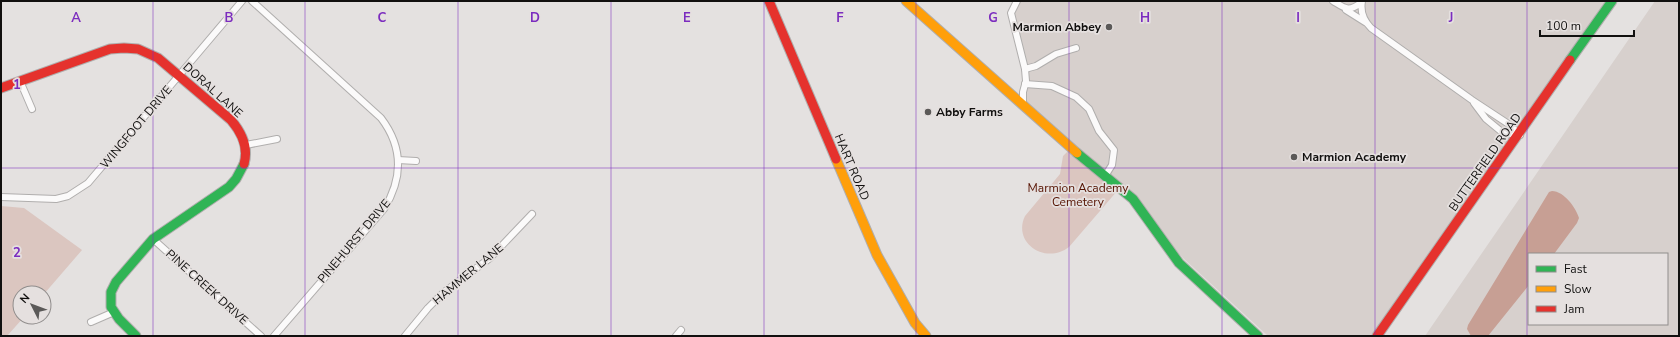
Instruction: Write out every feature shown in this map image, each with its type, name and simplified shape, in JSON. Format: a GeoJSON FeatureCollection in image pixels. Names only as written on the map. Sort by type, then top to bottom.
{"type":"FeatureCollection","features":[{"type":"Feature","properties":{"kind":"street","name":"WINGFOOT DRIVE"},"geometry":{"type":"LineString","coordinates":[[1,197],[56,199],[68,196],[88,183],[242,1]]}},
{"type":"Feature","properties":{"kind":"street","name":"PINEHURST DRIVE"},"geometry":{"type":"LineString","coordinates":[[252,1],[381,118],[388,127],[393,138],[398,160],[396,186],[384,209],[274,336]]}},
{"type":"Feature","properties":{"kind":"street","name":"HART ROAD"},"geometry":{"type":"LineString","coordinates":[[769,1],[877,255],[915,323],[926,336]]}},
{"type":"Feature","properties":{"kind":"street"},"geometry":{"type":"LineString","coordinates":[[906,1],[1133,199],[1179,263],[1258,336]]}},
{"type":"Feature","properties":{"kind":"street"},"geometry":{"type":"LineString","coordinates":[[1017,1],[1011,13],[1025,69],[1023,103]]}},
{"type":"Feature","properties":{"kind":"street"},"geometry":{"type":"LineString","coordinates":[[1333,1],[1365,22],[1371,28],[1472,100],[1510,124],[1520,135]]}},
{"type":"Feature","properties":{"kind":"street","name":"BUTTERFIELD ROAD"},"geometry":{"type":"LineString","coordinates":[[1377,336],[1520,135],[1612,1]]}},
{"type":"Feature","properties":{"kind":"street"},"geometry":{"type":"LineString","coordinates":[[1346,9],[1353,9],[1362,2]]}},
{"type":"Feature","properties":{"kind":"street"},"geometry":{"type":"LineString","coordinates":[[1362,2],[1361,10],[1365,22]]}},
{"type":"Feature","properties":{"kind":"street","name":"DORAL LANE"},"geometry":{"type":"LineString","coordinates":[[1,88],[103,50],[126,47],[150,53],[180,76],[236,125],[240,131],[246,145],[245,164],[236,182],[153,238],[113,287],[110,302],[114,312]]}},
{"type":"Feature","properties":{"kind":"street"},"geometry":{"type":"LineString","coordinates":[[1025,69],[1036,66],[1056,54],[1076,48]]}},
{"type":"Feature","properties":{"kind":"street"},"geometry":{"type":"LineString","coordinates":[[20,81],[32,109]]}},
{"type":"Feature","properties":{"kind":"street"},"geometry":{"type":"LineString","coordinates":[[1025,84],[1052,86],[1076,97],[1089,109],[1099,131],[1114,150],[1112,165],[1105,176]]}},
{"type":"Feature","properties":{"kind":"street"},"geometry":{"type":"LineString","coordinates":[[1472,100],[1486,119],[1504,133],[1520,135]]}},
{"type":"Feature","properties":{"kind":"street"},"geometry":{"type":"LineString","coordinates":[[246,145],[277,139]]}},
{"type":"Feature","properties":{"kind":"street"},"geometry":{"type":"LineString","coordinates":[[398,160],[416,161]]}},
{"type":"Feature","properties":{"kind":"street","name":"HAMMER LANE"},"geometry":{"type":"LineString","coordinates":[[405,336],[438,298],[458,281],[490,258],[532,214]]}},
{"type":"Feature","properties":{"kind":"street","name":"PINE CREEK DRIVE"},"geometry":{"type":"LineString","coordinates":[[153,238],[261,336]]}},
{"type":"Feature","properties":{"kind":"street"},"geometry":{"type":"LineString","coordinates":[[91,322],[114,312],[136,336]]}},
{"type":"Feature","properties":{"kind":"street"},"geometry":{"type":"LineString","coordinates":[[676,336],[681,330]]}},
{"type":"Feature","properties":{"kind":"shaded area","name":"Marmion Academy"},"geometry":{"type":"Polygon","coordinates":[[[1014,1],[1608,1],[1516,135],[1372,336],[1268,336],[1183,258],[1113,179],[1019,96],[1022,83],[1022,70],[1008,13],[1014,1]]]}},
{"type":"Feature","properties":{"kind":"shaded area"},"geometry":{"type":"Polygon","coordinates":[[[1655,1],[1679,1],[1679,336],[1425,336],[1655,1]]]}},
{"type":"Feature","properties":{"kind":"shaded area"},"geometry":{"type":"Polygon","coordinates":[[[1552,191],[1561,194],[1569,201],[1579,218],[1577,223],[1555,253],[1528,253],[1528,286],[1488,336],[1471,336],[1467,329],[1468,325],[1549,192],[1552,191]]]}},
{"type":"Feature","properties":{"kind":"green space","name":"Marmion Academy Cemetery"},"geometry":{"type":"Polygon","coordinates":[[[1070,149],[1118,190],[1069,247],[1060,252],[1051,254],[1042,252],[1027,242],[1023,235],[1022,226],[1025,216],[1060,174],[1063,156],[1070,149]]]}},
{"type":"Feature","properties":{"kind":"green space"},"geometry":{"type":"Polygon","coordinates":[[[1,206],[24,208],[82,250],[52,285],[12,285],[12,325],[17,325],[7,336],[1,336],[1,206]]]}},
{"type":"Feature","properties":{"kind":"traffic: fast"},"geometry":{"type":"LineString","coordinates":[[1570,60],[1612,1]]}},
{"type":"Feature","properties":{"kind":"traffic: fast"},"geometry":{"type":"LineString","coordinates":[[1077,153],[1133,199],[1179,263],[1258,336]]}},
{"type":"Feature","properties":{"kind":"traffic: fast"},"geometry":{"type":"LineString","coordinates":[[136,336],[119,319],[111,307],[111,292],[116,282],[153,239],[229,187],[236,179],[244,164]]}},
{"type":"Feature","properties":{"kind":"traffic: slow"},"geometry":{"type":"LineString","coordinates":[[906,1],[1077,153]]}},
{"type":"Feature","properties":{"kind":"traffic: slow"},"geometry":{"type":"LineString","coordinates":[[836,159],[877,255],[915,323],[926,336]]}},
{"type":"Feature","properties":{"kind":"traffic: jam"},"geometry":{"type":"LineString","coordinates":[[769,1],[836,159]]}},
{"type":"Feature","properties":{"kind":"traffic: jam"},"geometry":{"type":"LineString","coordinates":[[1,88],[110,49],[138,49],[158,58],[231,120],[244,140],[246,152],[244,164]]}},
{"type":"Feature","properties":{"kind":"traffic: jam"},"geometry":{"type":"LineString","coordinates":[[1377,336],[1570,60]]}},
{"type":"Feature","properties":{"kind":"place","name":"Marmion Abbey"},"geometry":{"type":"Point","coordinates":[1109,27]}},
{"type":"Feature","properties":{"kind":"place","name":"Abby Farms"},"geometry":{"type":"Point","coordinates":[928,112]}},
{"type":"Feature","properties":{"kind":"place","name":"Marmion Academy"},"geometry":{"type":"Point","coordinates":[1294,157]}}]}
